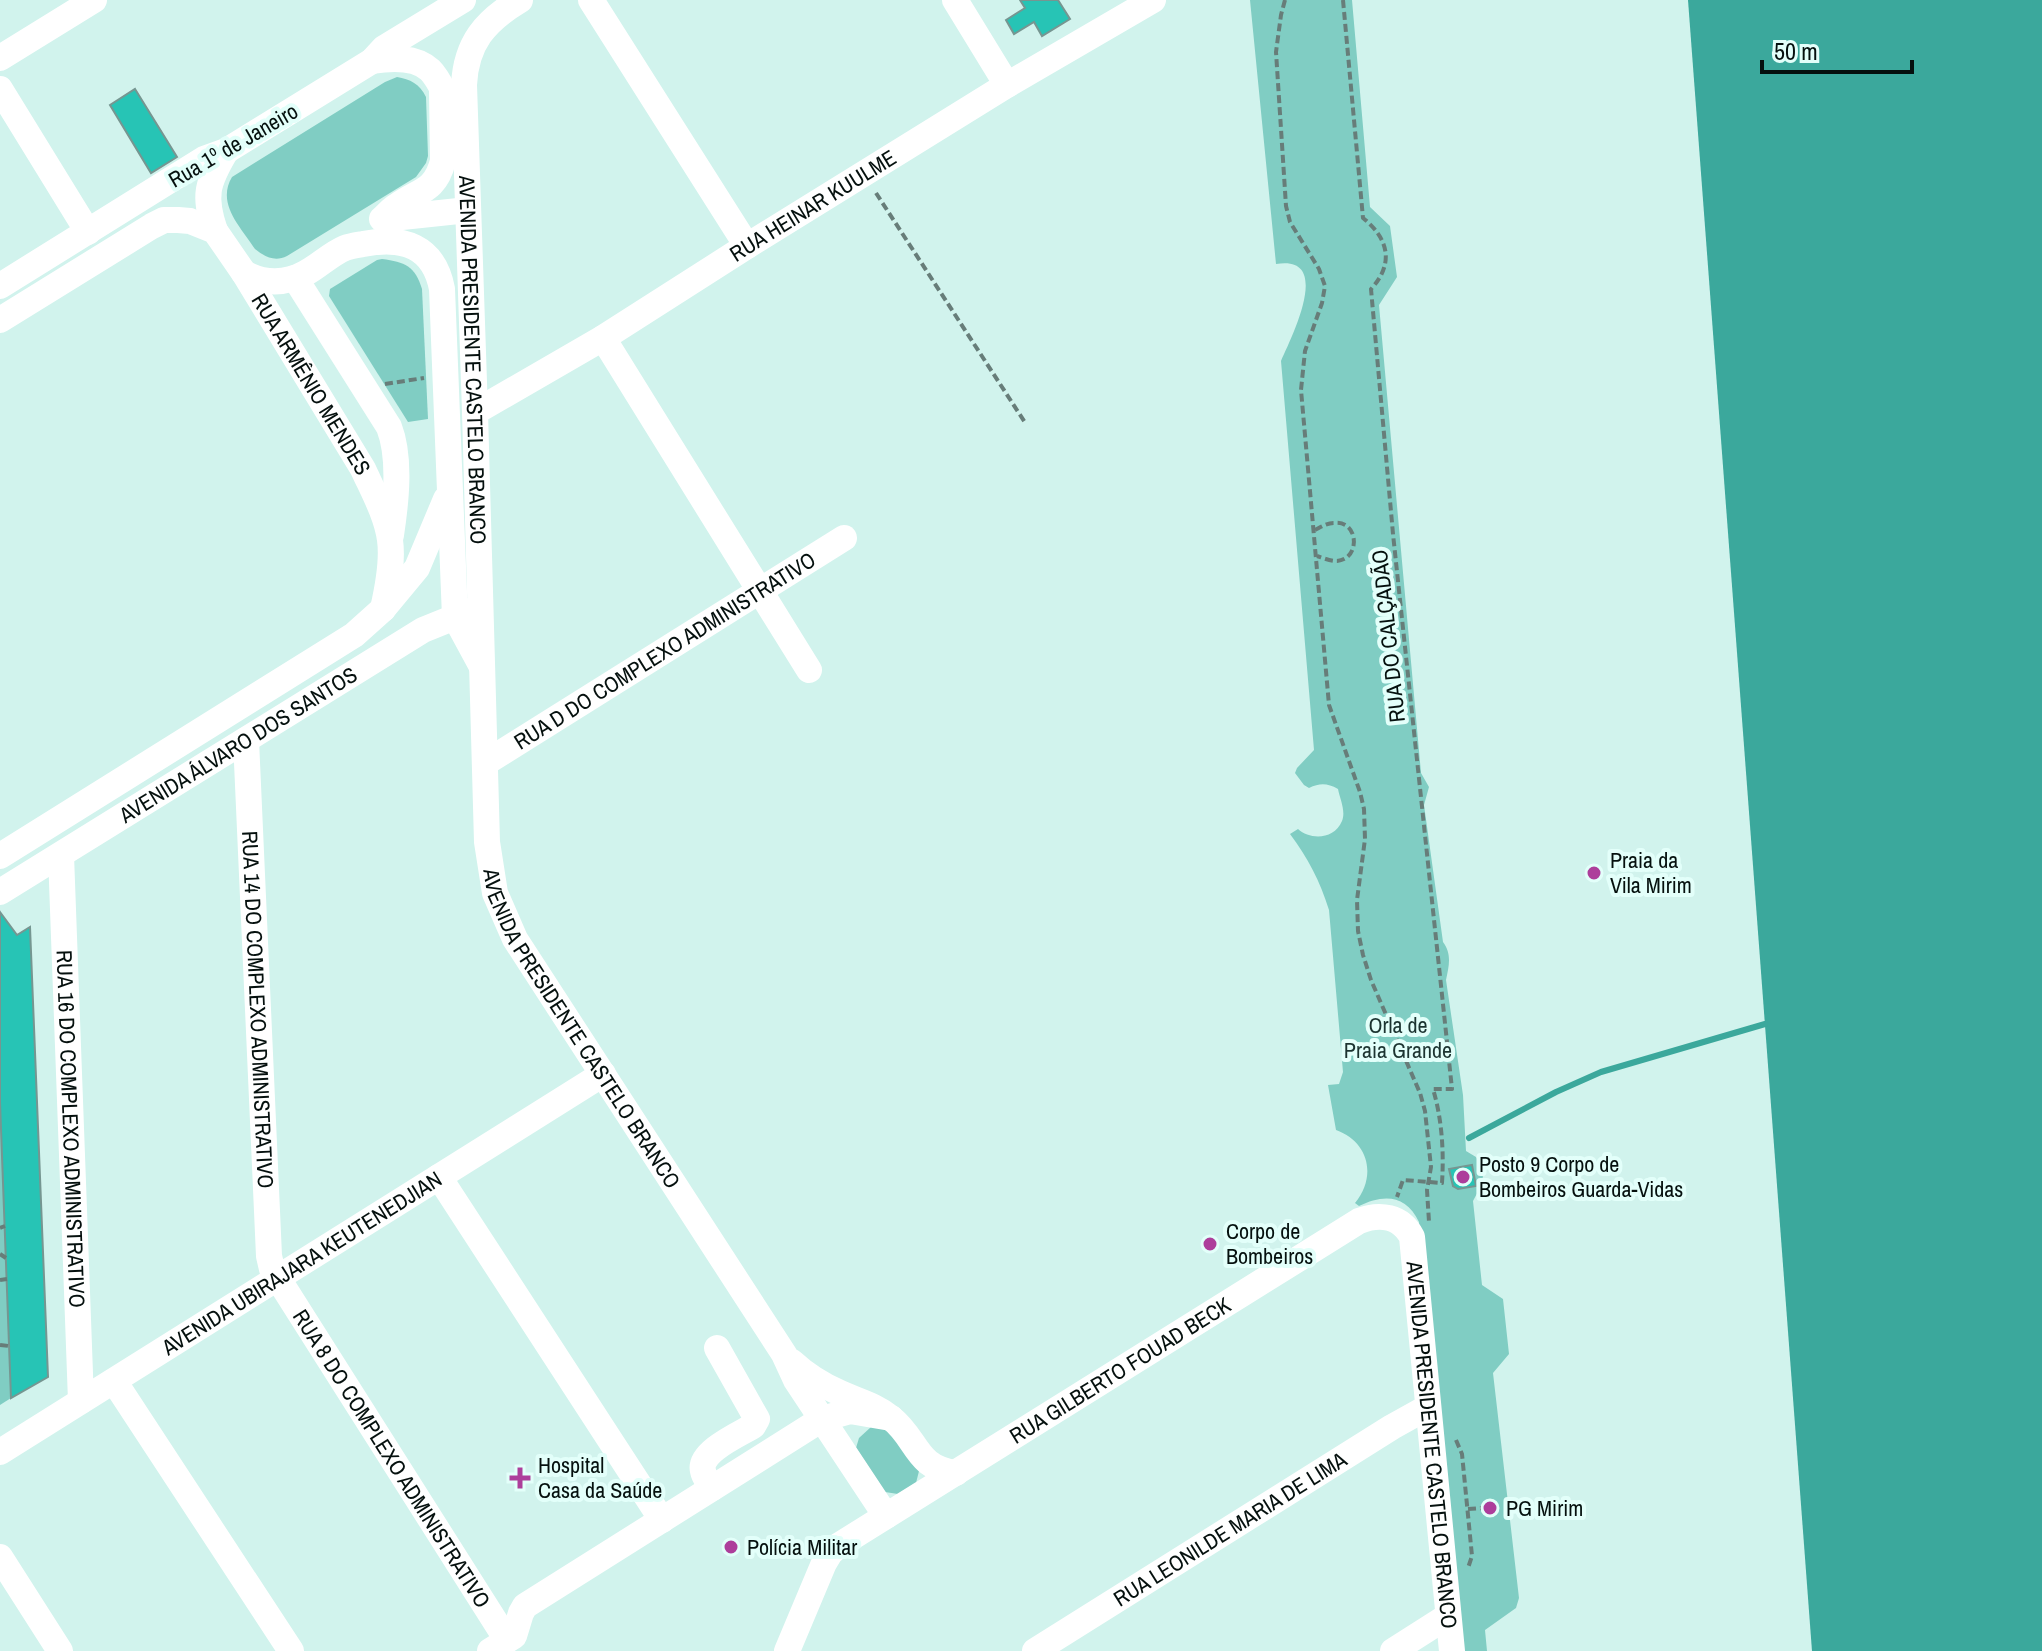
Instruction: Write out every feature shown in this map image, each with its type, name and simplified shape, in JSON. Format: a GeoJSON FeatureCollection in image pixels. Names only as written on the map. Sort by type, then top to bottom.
{"type":"FeatureCollection","features":[{"type":"Feature","properties":{"kind":"street"},"geometry":{"type":"LineString","coordinates":[[0,58],[94,0]]}},
{"type":"Feature","properties":{"kind":"street","name":"AVENIDA PRESIDENTE CASTELO BRANCO"},"geometry":{"type":"LineString","coordinates":[[520,0],[500,12],[479,34],[469,53],[464,73],[487,842],[495,893],[515,939],[886,1516]]}},
{"type":"Feature","properties":{"kind":"street"},"geometry":{"type":"LineString","coordinates":[[591,0],[747,246]]}},
{"type":"Feature","properties":{"kind":"street"},"geometry":{"type":"LineString","coordinates":[[955,0],[1007,85]]}},
{"type":"Feature","properties":{"kind":"street","name":"RUA HEINAR KUULME"},"geometry":{"type":"LineString","coordinates":[[475,412],[603,338],[1007,85],[1153,0]]}},
{"type":"Feature","properties":{"kind":"street","name":"Rua 1º de Janeiro"},"geometry":{"type":"LineString","coordinates":[[0,286],[204,159],[226,151],[372,61],[384,48],[447,4]]}},
{"type":"Feature","properties":{"kind":"street"},"geometry":{"type":"LineString","coordinates":[[372,61],[399,59],[418,63],[431,71],[465,123]]}},
{"type":"Feature","properties":{"kind":"street"},"geometry":{"type":"LineString","coordinates":[[0,89],[88,232]]}},
{"type":"Feature","properties":{"kind":"street"},"geometry":{"type":"LineString","coordinates":[[244,273],[266,281],[280,282],[295,278],[345,248],[397,206],[430,187],[441,171],[443,161],[442,90]]}},
{"type":"Feature","properties":{"kind":"street"},"geometry":{"type":"LineString","coordinates":[[215,231],[209,212],[210,183],[226,151]]}},
{"type":"Feature","properties":{"kind":"street"},"geometry":{"type":"LineString","coordinates":[[382,219],[468,210]]}},
{"type":"Feature","properties":{"kind":"street"},"geometry":{"type":"LineString","coordinates":[[0,320],[164,220],[190,221],[215,231]]}},
{"type":"Feature","properties":{"kind":"street","name":"RUA ARMÊNIO MENDES"},"geometry":{"type":"LineString","coordinates":[[215,231],[244,273],[363,469],[379,505],[390,540],[388,589],[376,616]]}},
{"type":"Feature","properties":{"kind":"street","name":"AVENIDA PRESIDENTE CASTELO BRANCO"},"geometry":{"type":"LineString","coordinates":[[345,248],[375,242],[404,242],[432,262],[439,275],[455,617],[483,668]]}},
{"type":"Feature","properties":{"kind":"street"},"geometry":{"type":"LineString","coordinates":[[295,278],[393,438],[396,503],[390,540]]}},
{"type":"Feature","properties":{"kind":"street"},"geometry":{"type":"LineString","coordinates":[[603,338],[809,670]]}},
{"type":"Feature","properties":{"kind":"street","name":"AVENIDA ÁLVARO DOS SANTOS"},"geometry":{"type":"LineString","coordinates":[[0,856],[341,645],[376,616],[417,568],[450,489]]}},
{"type":"Feature","properties":{"kind":"street","name":"RUA D DO COMPLEXO ADMINISTRATIVO"},"geometry":{"type":"LineString","coordinates":[[485,763],[844,538]]}},
{"type":"Feature","properties":{"kind":"street","name":"AVENIDA ÁLVARO DOS SANTOS"},"geometry":{"type":"LineString","coordinates":[[0,892],[423,630],[482,608]]}},
{"type":"Feature","properties":{"kind":"street","name":"RUA 14 DO COMPLEXO ADMINISTRATIVO"},"geometry":{"type":"LineString","coordinates":[[246,740],[269,1256],[277,1278]]}},
{"type":"Feature","properties":{"kind":"street","name":"RUA 16 DO COMPLEXO ADMINISTRATIVO"},"geometry":{"type":"LineString","coordinates":[[61,855],[81,1401]]}},
{"type":"Feature","properties":{"kind":"street","name":"AVENIDA UBIRAJARA KEUTENEDJIAN"},"geometry":{"type":"LineString","coordinates":[[0,1452],[603,1074]]}},
{"type":"Feature","properties":{"kind":"street"},"geometry":{"type":"LineString","coordinates":[[439,1177],[662,1520]]}},
{"type":"Feature","properties":{"kind":"street","name":"RUA GILBERTO FOUAD BECK"},"geometry":{"type":"LineString","coordinates":[[787,1651],[830,1553],[1359,1221],[1370,1217],[1388,1217]]}},
{"type":"Feature","properties":{"kind":"street"},"geometry":{"type":"LineString","coordinates":[[1388,1217],[1407,1229],[1421,1233]]}},
{"type":"Feature","properties":{"kind":"street","name":"AVENIDA PRESIDENTE CASTELO BRANCO"},"geometry":{"type":"LineString","coordinates":[[1421,1233],[1428,1407],[1452,1651]]}},
{"type":"Feature","properties":{"kind":"street","name":"RUA 8 DO COMPLEXO ADMINISTRATIVO"},"geometry":{"type":"LineString","coordinates":[[277,1278],[508,1644]]}},
{"type":"Feature","properties":{"kind":"street"},"geometry":{"type":"LineString","coordinates":[[712,1488],[702,1465],[708,1453],[753,1426],[757,1419],[717,1348]]}},
{"type":"Feature","properties":{"kind":"street","name":"AVENIDA PRESIDENTE CASTELO BRANCO"},"geometry":{"type":"LineString","coordinates":[[784,1354],[806,1374],[840,1393],[865,1402],[881,1416],[899,1425],[925,1461]]}},
{"type":"Feature","properties":{"kind":"street"},"geometry":{"type":"LineString","coordinates":[[114,1381],[291,1651]]}},
{"type":"Feature","properties":{"kind":"street","name":"RUA LEONILDE MARIA DE LIMA"},"geometry":{"type":"LineString","coordinates":[[1035,1651],[1428,1407]]}},
{"type":"Feature","properties":{"kind":"street"},"geometry":{"type":"LineString","coordinates":[[508,1644],[525,1606],[822,1419],[850,1411],[881,1416]]}},
{"type":"Feature","properties":{"kind":"street"},"geometry":{"type":"LineString","coordinates":[[844,1454],[855,1427],[881,1416]]}},
{"type":"Feature","properties":{"kind":"street"},"geometry":{"type":"LineString","coordinates":[[925,1461],[940,1470],[956,1473]]}},
{"type":"Feature","properties":{"kind":"street"},"geometry":{"type":"LineString","coordinates":[[925,1461],[929,1476],[925,1492]]}},
{"type":"Feature","properties":{"kind":"street"},"geometry":{"type":"LineString","coordinates":[[0,1557],[60,1651]]}},
{"type":"Feature","properties":{"kind":"street"},"geometry":{"type":"LineString","coordinates":[[1393,1651],[1448,1616]]}},
{"type":"Feature","properties":{"kind":"path"},"geometry":{"type":"LineString","coordinates":[[1285,0],[1277,35],[1276,61],[1286,206],[1290,222],[1319,269],[1325,286],[1305,351],[1301,377],[1329,705],[1364,809],[1365,839],[1357,900],[1363,955],[1423,1104],[1431,1167],[1421,1233]]}},
{"type":"Feature","properties":{"kind":"path","name":"RUA DO CALÇADÃO"},"geometry":{"type":"LineString","coordinates":[[1343,0],[1363,218],[1378,232],[1386,255],[1379,281],[1371,289],[1393,534],[1452,1089],[1433,1089],[1444,1161],[1442,1183],[1429,1182]]}},
{"type":"Feature","properties":{"kind":"path"},"geometry":{"type":"LineString","coordinates":[[864,174],[1026,424]]}},
{"type":"Feature","properties":{"kind":"path"},"geometry":{"type":"LineString","coordinates":[[363,387],[445,376]]}},
{"type":"Feature","properties":{"kind":"path"},"geometry":{"type":"LineString","coordinates":[[1314,530],[1340,523],[1352,531],[1355,539],[1350,554],[1344,558],[1337,561],[1317,556]]}},
{"type":"Feature","properties":{"kind":"path"},"geometry":{"type":"LineString","coordinates":[[1388,1217],[1403,1180],[1429,1182]]}},
{"type":"Feature","properties":{"kind":"path"},"geometry":{"type":"LineString","coordinates":[[0,1254],[6,1258]]}},
{"type":"Feature","properties":{"kind":"path"},"geometry":{"type":"LineString","coordinates":[[0,1280],[7,1279]]}},
{"type":"Feature","properties":{"kind":"path"},"geometry":{"type":"LineString","coordinates":[[0,1345],[9,1346]]}},
{"type":"Feature","properties":{"kind":"path"},"geometry":{"type":"LineString","coordinates":[[1451,1433],[1462,1454],[1471,1551],[1467,1571]]}},
{"type":"Feature","properties":{"kind":"green space","name":"Orla de Praia Grande"},"geometry":{"type":"Polygon","coordinates":[[[1250,0],[1352,0],[1370,207],[1390,226],[1397,277],[1379,305],[1421,773],[1429,787],[1424,805],[1443,942],[1449,956],[1446,980],[1463,1095],[1466,1151],[1476,1157],[1483,1175],[1473,1201],[1482,1285],[1503,1299],[1509,1354],[1493,1373],[1519,1598],[1516,1608],[1485,1630],[1487,1651],[1461,1651],[1419,1222],[1401,1201],[1385,1198],[1359,1206],[1355,1203],[1366,1182],[1366,1161],[1356,1143],[1336,1130],[1328,1085],[1339,1084],[1343,1072],[1329,910],[1313,870],[1290,834],[1298,829],[1309,835],[1328,835],[1338,827],[1343,813],[1338,789],[1324,784],[1309,788],[1295,773],[1314,750],[1281,361],[1299,318],[1306,284],[1303,272],[1293,264],[1276,264],[1250,0]]]}},
{"type":"Feature","properties":{"kind":"green space"},"geometry":{"type":"Polygon","coordinates":[[[397,77],[414,83],[426,97],[428,156],[416,177],[287,256],[270,258],[255,249],[237,224],[229,206],[228,187],[232,177],[397,77]]]}},
{"type":"Feature","properties":{"kind":"green space"},"geometry":{"type":"Polygon","coordinates":[[[382,259],[408,266],[422,289],[428,419],[408,422],[329,296],[330,289],[382,259]]]}},
{"type":"Feature","properties":{"kind":"green space"},"geometry":{"type":"Polygon","coordinates":[[[0,1102],[11,1398],[0,1405],[0,1102]]]}},
{"type":"Feature","properties":{"kind":"green space"},"geometry":{"type":"Polygon","coordinates":[[[871,1427],[889,1429],[919,1471],[916,1483],[898,1494],[885,1492],[856,1448],[859,1438],[871,1427]]]}},
{"type":"Feature","properties":{"kind":"shaded area"},"geometry":{"type":"Polygon","coordinates":[[[1688,0],[2042,0],[2042,1651],[1812,1651],[1688,0]]]}},
{"type":"Feature","properties":{"kind":"building"},"geometry":{"type":"Polygon","coordinates":[[[1020,0],[1058,0],[1070,19],[1042,36],[1034,22],[1014,34],[1006,20],[1025,8],[1020,0]]]}},
{"type":"Feature","properties":{"kind":"building"},"geometry":{"type":"Polygon","coordinates":[[[135,89],[177,157],[151,173],[110,105],[135,89]]]}},
{"type":"Feature","properties":{"kind":"building"},"geometry":{"type":"Polygon","coordinates":[[[0,912],[17,935],[30,927],[48,1377],[11,1398],[0,1102],[0,912]]]}},
{"type":"Feature","properties":{"kind":"building","name":"Posto 9 Corpo de Bombeiros Guarda-Vidas"},"geometry":{"type":"Polygon","coordinates":[[[1472,1165],[1476,1186],[1458,1189],[1453,1186],[1449,1169],[1472,1165]]]}},
{"type":"Feature","properties":{"kind":"waterway"},"geometry":{"type":"LineString","coordinates":[[1469,1138],[1601,1072],[1765,1024]]}},
{"type":"Feature","properties":{"kind":"place","name":"Praia da Vila Mirim"},"geometry":{"type":"Point","coordinates":[1594,873]}},
{"type":"Feature","properties":{"kind":"place","name":"Posto 9 Corpo de Bombeiros Guarda-Vidas"},"geometry":{"type":"Point","coordinates":[1463,1177]}},
{"type":"Feature","properties":{"kind":"place","name":"Corpo de Bombeiros"},"geometry":{"type":"Point","coordinates":[1210,1244]}},
{"type":"Feature","properties":{"kind":"place","name":"Hospital Casa da Saúde"},"geometry":{"type":"Point","coordinates":[520,1478]}},
{"type":"Feature","properties":{"kind":"place","name":"PG Mirim"},"geometry":{"type":"Point","coordinates":[1490,1508]}},
{"type":"Feature","properties":{"kind":"place","name":"Polícia Militar"},"geometry":{"type":"Point","coordinates":[731,1547]}}]}
